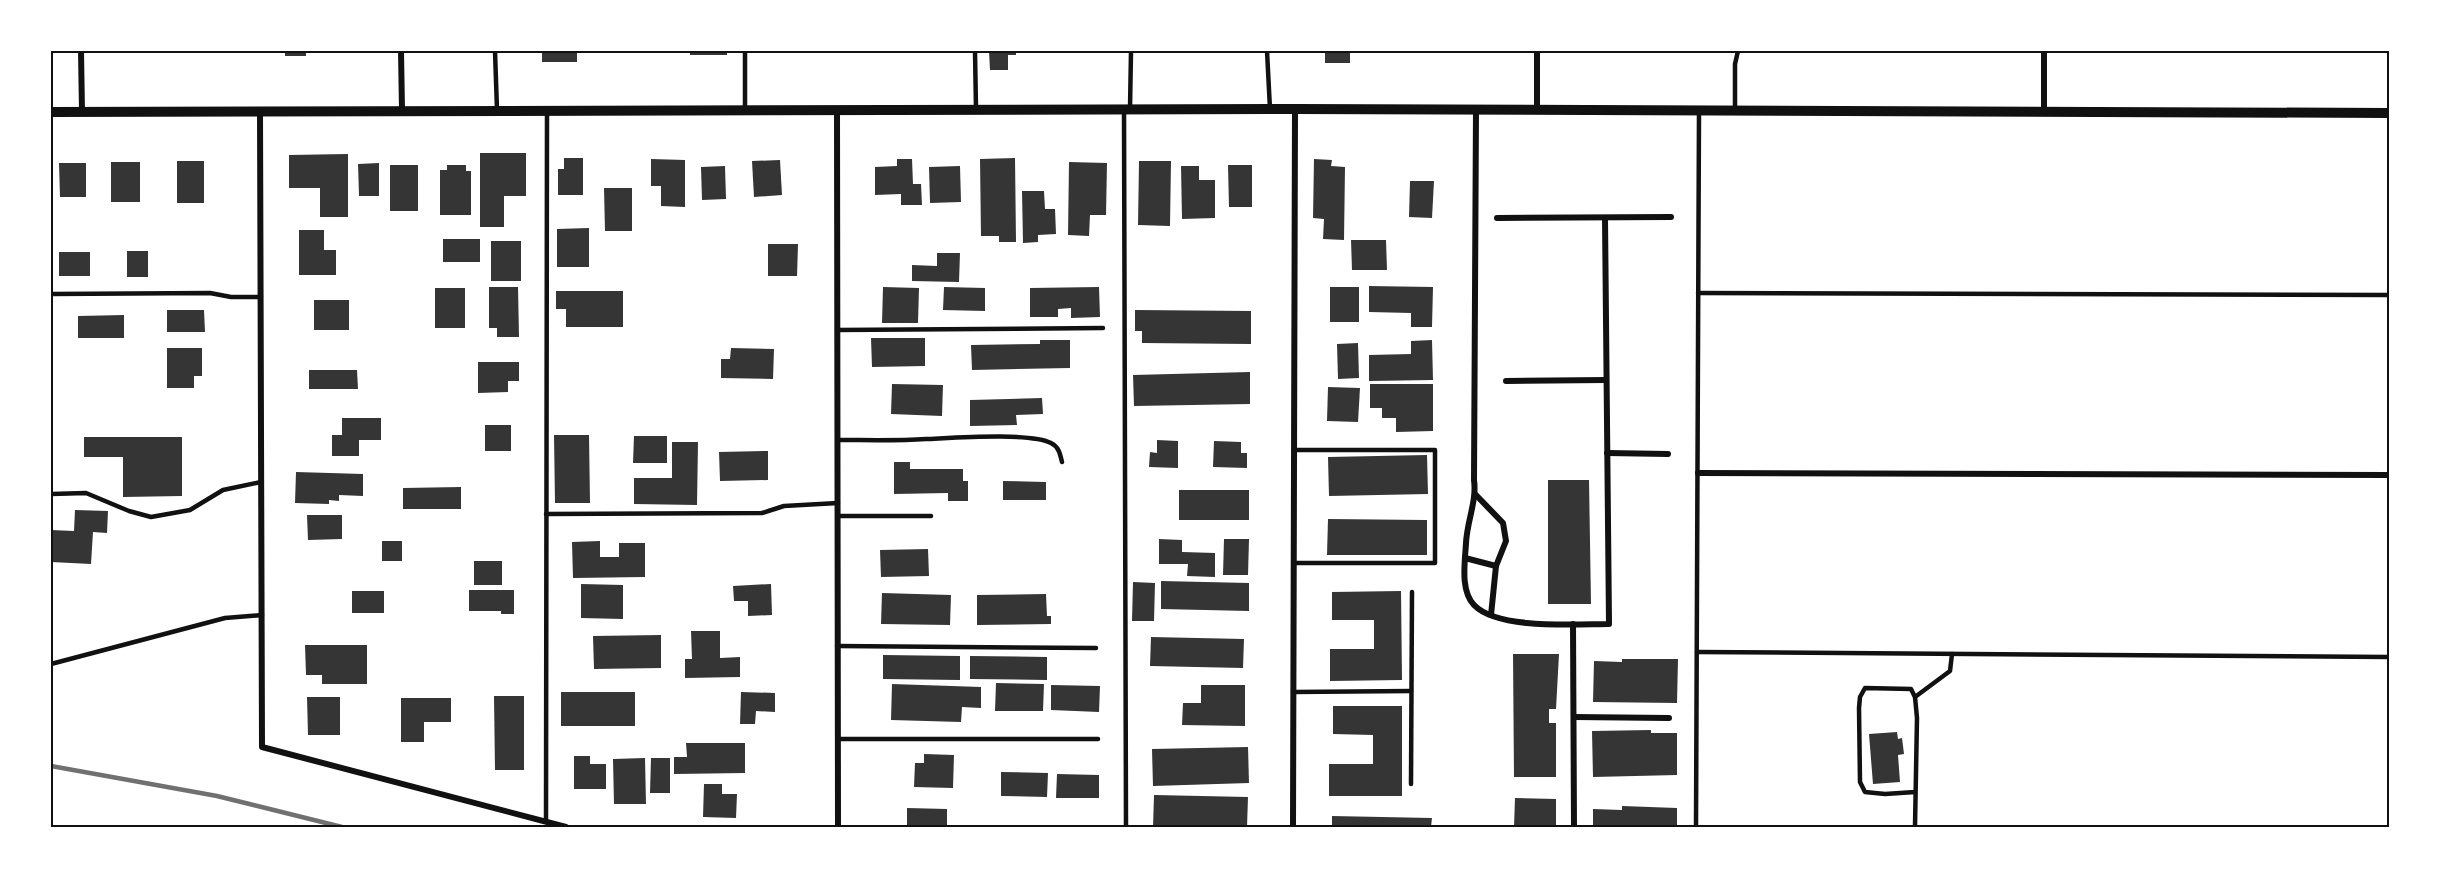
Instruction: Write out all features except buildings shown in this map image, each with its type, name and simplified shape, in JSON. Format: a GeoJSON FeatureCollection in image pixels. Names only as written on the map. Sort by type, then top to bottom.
{"type":"FeatureCollection","features":[{"type":"Feature","properties":{"kind":"street"},"geometry":{"type":"LineString","coordinates":[[81,51],[82,112]]}},
{"type":"Feature","properties":{"kind":"street"},"geometry":{"type":"LineString","coordinates":[[401,51],[402,110]]}},
{"type":"Feature","properties":{"kind":"street"},"geometry":{"type":"LineString","coordinates":[[1537,51],[1537,109]]}},
{"type":"Feature","properties":{"kind":"street"},"geometry":{"type":"LineString","coordinates":[[2044,51],[2044,110]]}},
{"type":"Feature","properties":{"kind":"street"},"geometry":{"type":"LineString","coordinates":[[1293,827],[1295,109]]}},
{"type":"Feature","properties":{"kind":"street"},"geometry":{"type":"LineString","coordinates":[[1476,109],[1474,480],[1476,495],[1467,524],[1465,584],[1474,605],[1491,615],[1511,622],[1609,624],[1605,218]]}},
{"type":"Feature","properties":{"kind":"street"},"geometry":{"type":"LineString","coordinates":[[51,112],[1537,109],[2389,113]]}},
{"type":"Feature","properties":{"kind":"street"},"geometry":{"type":"LineString","coordinates":[[837,110],[838,827]]}},
{"type":"Feature","properties":{"kind":"street"},"geometry":{"type":"LineString","coordinates":[[260,112],[262,747],[566,827]]}},
{"type":"Feature","properties":{"kind":"street"},"geometry":{"type":"LineString","coordinates":[[1497,218],[1671,217]]}},
{"type":"Feature","properties":{"kind":"street"},"geometry":{"type":"LineString","coordinates":[[1506,381],[1606,380]]}},
{"type":"Feature","properties":{"kind":"street"},"geometry":{"type":"LineString","coordinates":[[1607,453],[1668,454]]}},
{"type":"Feature","properties":{"kind":"street"},"geometry":{"type":"LineString","coordinates":[[1698,473],[2389,475]]}},
{"type":"Feature","properties":{"kind":"street"},"geometry":{"type":"LineString","coordinates":[[1476,495],[1503,524],[1506,541],[1496,566],[1491,615]]}},
{"type":"Feature","properties":{"kind":"street"},"geometry":{"type":"LineString","coordinates":[[1465,558],[1496,566]]}},
{"type":"Feature","properties":{"kind":"street"},"geometry":{"type":"LineString","coordinates":[[1573,624],[1574,827]]}},
{"type":"Feature","properties":{"kind":"street"},"geometry":{"type":"LineString","coordinates":[[1574,717],[1669,717]]}},
{"type":"Feature","properties":{"kind":"lane"},"geometry":{"type":"LineString","coordinates":[[495,51],[497,110]]}},
{"type":"Feature","properties":{"kind":"lane"},"geometry":{"type":"LineString","coordinates":[[744,51],[745,110]]}},
{"type":"Feature","properties":{"kind":"lane"},"geometry":{"type":"LineString","coordinates":[[975,51],[976,109]]}},
{"type":"Feature","properties":{"kind":"lane"},"geometry":{"type":"LineString","coordinates":[[1126,827],[1127,109],[1131,51]]}},
{"type":"Feature","properties":{"kind":"lane"},"geometry":{"type":"LineString","coordinates":[[1267,51],[1270,109]]}},
{"type":"Feature","properties":{"kind":"lane"},"geometry":{"type":"LineString","coordinates":[[1735,110],[1737,51]]}},
{"type":"Feature","properties":{"kind":"lane"},"geometry":{"type":"LineString","coordinates":[[1696,827],[1699,110]]}},
{"type":"Feature","properties":{"kind":"lane"},"geometry":{"type":"LineString","coordinates":[[546,822],[547,111]]}},
{"type":"Feature","properties":{"kind":"lane"},"geometry":{"type":"LineString","coordinates":[[51,294],[210,293],[231,297],[261,297]]}},
{"type":"Feature","properties":{"kind":"lane"},"geometry":{"type":"LineString","coordinates":[[1698,293],[2389,295]]}},
{"type":"Feature","properties":{"kind":"lane"},"geometry":{"type":"LineString","coordinates":[[837,330],[1103,328]]}},
{"type":"Feature","properties":{"kind":"lane"},"geometry":{"type":"LineString","coordinates":[[838,440],[925,440],[954,436],[1031,438],[1051,442],[1060,450],[1062,462]]}},
{"type":"Feature","properties":{"kind":"lane"},"geometry":{"type":"LineString","coordinates":[[1294,450],[1435,450],[1435,563],[1294,563]]}},
{"type":"Feature","properties":{"kind":"lane"},"geometry":{"type":"LineString","coordinates":[[51,494],[86,493],[129,511],[151,517],[190,510],[223,490],[261,482]]}},
{"type":"Feature","properties":{"kind":"lane"},"geometry":{"type":"LineString","coordinates":[[546,514],[762,513],[784,506],[838,503]]}},
{"type":"Feature","properties":{"kind":"lane"},"geometry":{"type":"LineString","coordinates":[[838,516],[931,516]]}},
{"type":"Feature","properties":{"kind":"lane"},"geometry":{"type":"LineString","coordinates":[[1412,592],[1412,784]]}},
{"type":"Feature","properties":{"kind":"lane"},"geometry":{"type":"LineString","coordinates":[[51,664],[225,618],[262,615]]}},
{"type":"Feature","properties":{"kind":"lane"},"geometry":{"type":"LineString","coordinates":[[837,646],[1096,648]]}},
{"type":"Feature","properties":{"kind":"lane"},"geometry":{"type":"LineString","coordinates":[[1697,652],[2389,657]]}},
{"type":"Feature","properties":{"kind":"lane"},"geometry":{"type":"LineString","coordinates":[[1916,697],[1950,671],[1952,654]]}},
{"type":"Feature","properties":{"kind":"lane"},"geometry":{"type":"LineString","coordinates":[[1915,792],[1885,794],[1865,792],[1860,782],[1859,708],[1860,697],[1865,688],[1911,689],[1916,697],[1916,827]]}},
{"type":"Feature","properties":{"kind":"lane"},"geometry":{"type":"LineString","coordinates":[[1293,692],[1411,691]]}},
{"type":"Feature","properties":{"kind":"lane"},"geometry":{"type":"LineString","coordinates":[[838,739],[1098,739]]}},
{"type":"Feature","properties":{"kind":"railway"},"geometry":{"type":"LineString","coordinates":[[51,766],[217,796],[342,827]]}}]}
